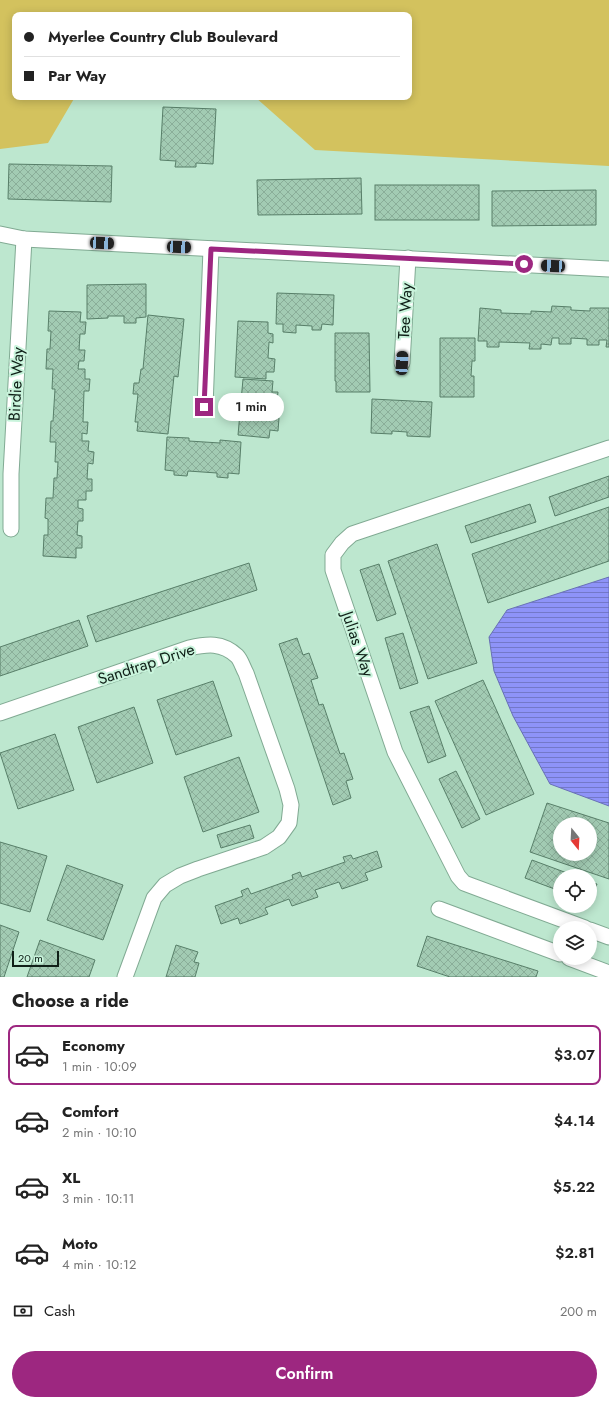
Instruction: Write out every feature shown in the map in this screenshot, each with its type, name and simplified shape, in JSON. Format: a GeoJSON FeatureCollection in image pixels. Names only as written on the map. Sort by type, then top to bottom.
{"type":"FeatureCollection","features":[{"type":"Feature","properties":{"kind":"street"},"geometry":{"type":"LineString","coordinates":[[0,234],[24,239],[609,269]]}},
{"type":"Feature","properties":{"kind":"street","name":"Birdie Way"},"geometry":{"type":"LineString","coordinates":[[11,529],[11,474],[24,239]]}},
{"type":"Feature","properties":{"kind":"street"},"geometry":{"type":"LineString","coordinates":[[204,407],[211,249]]}},
{"type":"Feature","properties":{"kind":"street","name":"Tee Way"},"geometry":{"type":"LineString","coordinates":[[402,363],[408,258]]}},
{"type":"Feature","properties":{"kind":"street","name":"Julias Way"},"geometry":{"type":"LineString","coordinates":[[566,921],[464,883],[458,876],[395,752],[333,570],[333,555],[342,543],[352,534],[609,448]]}},
{"type":"Feature","properties":{"kind":"street","name":"Sandtrap Drive"},"geometry":{"type":"LineString","coordinates":[[0,714],[189,648],[206,644],[222,646],[238,657],[246,673],[291,805],[289,823],[279,838],[264,847],[198,869],[180,876],[164,885],[154,898],[125,977]]}},
{"type":"Feature","properties":{"kind":"street"},"geometry":{"type":"LineString","coordinates":[[440,909],[553,951]]}},
{"type":"Feature","properties":{"kind":"street"},"geometry":{"type":"LineString","coordinates":[[597,933],[609,937]]}},
{"type":"Feature","properties":{"kind":"street"},"geometry":{"type":"LineString","coordinates":[[588,965],[609,973]]}},
{"type":"Feature","properties":{"kind":"shaded area"},"geometry":{"type":"Polygon","coordinates":[[[0,0],[609,0],[609,166],[315,150],[258,100],[412,100],[412,12],[12,12],[12,100],[73,100],[48,143],[0,149],[0,0]]]}},
{"type":"Feature","properties":{"kind":"water"},"geometry":{"type":"Polygon","coordinates":[[[609,577],[609,806],[550,784],[513,716],[494,671],[489,637],[507,610],[609,577]]]}},
{"type":"Feature","properties":{"kind":"building"},"geometry":{"type":"Polygon","coordinates":[[[163,107],[216,109],[213,164],[196,163],[196,167],[175,167],[176,161],[160,160],[163,107]]]}},
{"type":"Feature","properties":{"kind":"building"},"geometry":{"type":"Polygon","coordinates":[[[9,164],[112,166],[111,202],[8,199],[9,164]]]}},
{"type":"Feature","properties":{"kind":"building"},"geometry":{"type":"Polygon","coordinates":[[[361,178],[362,214],[258,215],[257,180],[361,178]]]}},
{"type":"Feature","properties":{"kind":"building"},"geometry":{"type":"Polygon","coordinates":[[[375,185],[479,185],[479,220],[375,220],[375,185]]]}},
{"type":"Feature","properties":{"kind":"building"},"geometry":{"type":"Polygon","coordinates":[[[596,190],[596,225],[492,226],[492,191],[596,190]]]}},
{"type":"Feature","properties":{"kind":"building"},"geometry":{"type":"Polygon","coordinates":[[[146,284],[146,317],[136,318],[136,323],[124,323],[124,316],[108,316],[108,318],[87,319],[87,285],[146,284]]]}},
{"type":"Feature","properties":{"kind":"building"},"geometry":{"type":"Polygon","coordinates":[[[277,293],[334,295],[333,325],[322,324],[321,330],[312,330],[312,326],[296,325],[296,333],[283,332],[283,324],[276,324],[277,293]]]}},
{"type":"Feature","properties":{"kind":"building"},"geometry":{"type":"Polygon","coordinates":[[[552,306],[571,307],[571,310],[590,311],[590,308],[609,308],[609,347],[606,347],[607,340],[599,340],[599,345],[587,345],[587,339],[571,338],[571,344],[559,344],[559,338],[552,338],[551,345],[541,344],[541,349],[529,349],[530,343],[499,342],[499,347],[487,347],[487,341],[478,341],[480,308],[501,310],[501,313],[531,314],[531,311],[551,312],[552,306]]]}},
{"type":"Feature","properties":{"kind":"building"},"geometry":{"type":"Polygon","coordinates":[[[49,311],[81,312],[80,322],[86,322],[85,334],[80,334],[79,350],[85,350],[84,361],[79,361],[78,369],[85,369],[85,379],[90,379],[89,391],[84,391],[83,422],[88,422],[87,434],[82,433],[82,441],[89,441],[88,451],[94,452],[93,464],[88,463],[87,479],[92,479],[92,491],[86,491],[86,500],[78,500],[78,508],[83,509],[83,521],[78,521],[77,535],[82,536],[82,548],[76,548],[76,558],[43,556],[44,535],[48,535],[48,519],[45,518],[46,498],[53,498],[54,478],[57,478],[58,462],[55,462],[56,442],[50,442],[55,389],[52,389],[53,369],[46,369],[47,349],[50,349],[51,331],[48,331],[49,311]]]}},
{"type":"Feature","properties":{"kind":"building"},"geometry":{"type":"Polygon","coordinates":[[[148,315],[184,319],[178,377],[174,376],[168,434],[137,431],[138,422],[135,422],[138,394],[133,394],[134,383],[139,383],[141,369],[143,369],[148,315]]]}},
{"type":"Feature","properties":{"kind":"building"},"geometry":{"type":"Polygon","coordinates":[[[238,321],[268,322],[268,333],[273,334],[273,343],[269,342],[268,358],[275,359],[274,372],[266,372],[266,379],[235,377],[238,321]]]}},
{"type":"Feature","properties":{"kind":"building"},"geometry":{"type":"Polygon","coordinates":[[[335,333],[369,333],[370,392],[336,392],[335,333]]]}},
{"type":"Feature","properties":{"kind":"building"},"geometry":{"type":"Polygon","coordinates":[[[440,338],[475,338],[475,361],[472,361],[471,376],[474,376],[474,397],[440,397],[440,338]]]}},
{"type":"Feature","properties":{"kind":"building"},"geometry":{"type":"Polygon","coordinates":[[[243,379],[273,381],[272,392],[278,392],[277,401],[273,401],[272,417],[279,418],[278,431],[270,430],[269,438],[238,435],[243,379]]]}},
{"type":"Feature","properties":{"kind":"building"},"geometry":{"type":"Polygon","coordinates":[[[372,399],[432,402],[430,437],[407,436],[407,432],[392,431],[392,434],[371,433],[372,399]]]}},
{"type":"Feature","properties":{"kind":"building"},"geometry":{"type":"Polygon","coordinates":[[[167,437],[189,438],[189,441],[220,443],[220,440],[241,442],[239,474],[228,473],[228,478],[217,477],[217,473],[188,471],[187,476],[174,475],[174,471],[165,470],[167,437]]]}},
{"type":"Feature","properties":{"kind":"building"},"geometry":{"type":"Polygon","coordinates":[[[609,476],[609,497],[555,516],[549,497],[609,476]]]}},
{"type":"Feature","properties":{"kind":"building"},"geometry":{"type":"Polygon","coordinates":[[[530,504],[536,522],[471,543],[465,526],[530,504]]]}},
{"type":"Feature","properties":{"kind":"building"},"geometry":{"type":"Polygon","coordinates":[[[609,507],[609,561],[488,603],[472,554],[609,507]]]}},
{"type":"Feature","properties":{"kind":"building"},"geometry":{"type":"Polygon","coordinates":[[[437,544],[477,663],[428,679],[388,561],[437,544]]]}},
{"type":"Feature","properties":{"kind":"building"},"geometry":{"type":"Polygon","coordinates":[[[249,563],[257,590],[96,642],[87,616],[249,563]]]}},
{"type":"Feature","properties":{"kind":"building"},"geometry":{"type":"Polygon","coordinates":[[[379,564],[396,614],[377,621],[360,570],[379,564]]]}},
{"type":"Feature","properties":{"kind":"building"},"geometry":{"type":"Polygon","coordinates":[[[79,620],[88,646],[0,676],[0,647],[79,620]]]}},
{"type":"Feature","properties":{"kind":"building"},"geometry":{"type":"Polygon","coordinates":[[[403,633],[418,683],[400,689],[385,638],[403,633]]]}},
{"type":"Feature","properties":{"kind":"building"},"geometry":{"type":"Polygon","coordinates":[[[297,638],[303,655],[309,653],[318,678],[311,680],[319,705],[323,704],[340,754],[344,753],[353,779],[346,781],[351,798],[333,805],[279,644],[297,638]]]}},
{"type":"Feature","properties":{"kind":"building"},"geometry":{"type":"Polygon","coordinates":[[[483,680],[534,794],[486,815],[435,701],[483,680]]]}},
{"type":"Feature","properties":{"kind":"building"},"geometry":{"type":"Polygon","coordinates":[[[213,681],[232,736],[176,755],[157,700],[213,681]]]}},
{"type":"Feature","properties":{"kind":"building"},"geometry":{"type":"Polygon","coordinates":[[[429,706],[446,756],[428,763],[410,712],[429,706]]]}},
{"type":"Feature","properties":{"kind":"building"},"geometry":{"type":"Polygon","coordinates":[[[134,707],[153,763],[97,783],[78,727],[134,707]]]}},
{"type":"Feature","properties":{"kind":"building"},"geometry":{"type":"Polygon","coordinates":[[[55,734],[74,790],[18,809],[0,753],[55,734]]]}},
{"type":"Feature","properties":{"kind":"building"},"geometry":{"type":"Polygon","coordinates":[[[239,757],[259,812],[203,832],[184,777],[239,757]]]}},
{"type":"Feature","properties":{"kind":"building"},"geometry":{"type":"Polygon","coordinates":[[[456,771],[480,819],[462,828],[439,779],[456,771]]]}},
{"type":"Feature","properties":{"kind":"building"},"geometry":{"type":"Polygon","coordinates":[[[547,803],[590,817],[553,817],[553,860],[530,852],[547,803]]]}},
{"type":"Feature","properties":{"kind":"building"},"geometry":{"type":"Polygon","coordinates":[[[597,819],[609,823],[609,879],[597,875],[597,869],[580,869],[556,861],[597,861],[597,819]]]}},
{"type":"Feature","properties":{"kind":"building"},"geometry":{"type":"Polygon","coordinates":[[[250,825],[254,838],[221,848],[217,835],[250,825]]]}},
{"type":"Feature","properties":{"kind":"building"},"geometry":{"type":"Polygon","coordinates":[[[0,842],[47,856],[30,912],[0,903],[0,842]]]}},
{"type":"Feature","properties":{"kind":"building"},"geometry":{"type":"Polygon","coordinates":[[[377,851],[382,867],[365,873],[368,880],[342,889],[339,882],[315,890],[318,897],[292,906],[289,899],[265,908],[268,914],[240,924],[238,918],[221,924],[215,906],[243,896],[241,891],[248,888],[251,894],[293,879],[292,875],[300,872],[302,877],[345,862],[343,857],[351,855],[353,859],[377,851]]]}},
{"type":"Feature","properties":{"kind":"building"},"geometry":{"type":"Polygon","coordinates":[[[532,860],[556,869],[553,869],[553,888],[525,878],[532,860]]]}},
{"type":"Feature","properties":{"kind":"building"},"geometry":{"type":"Polygon","coordinates":[[[67,865],[123,885],[103,940],[47,920],[67,865]]]}},
{"type":"Feature","properties":{"kind":"building"},"geometry":{"type":"Polygon","coordinates":[[[0,925],[19,932],[4,977],[0,977],[0,925]]]}},
{"type":"Feature","properties":{"kind":"building"},"geometry":{"type":"Polygon","coordinates":[[[427,936],[538,971],[536,977],[450,977],[417,966],[427,936]]]}},
{"type":"Feature","properties":{"kind":"building"},"geometry":{"type":"Polygon","coordinates":[[[40,940],[95,960],[89,977],[27,977],[40,940]]]}},
{"type":"Feature","properties":{"kind":"building"},"geometry":{"type":"Polygon","coordinates":[[[176,945],[198,952],[194,962],[199,963],[195,977],[166,977],[176,945]]]}},
{"type":"Feature","properties":{"kind":"route"},"geometry":{"type":"LineString","coordinates":[[204,407],[209,323],[211,249],[524,264]]}}]}
